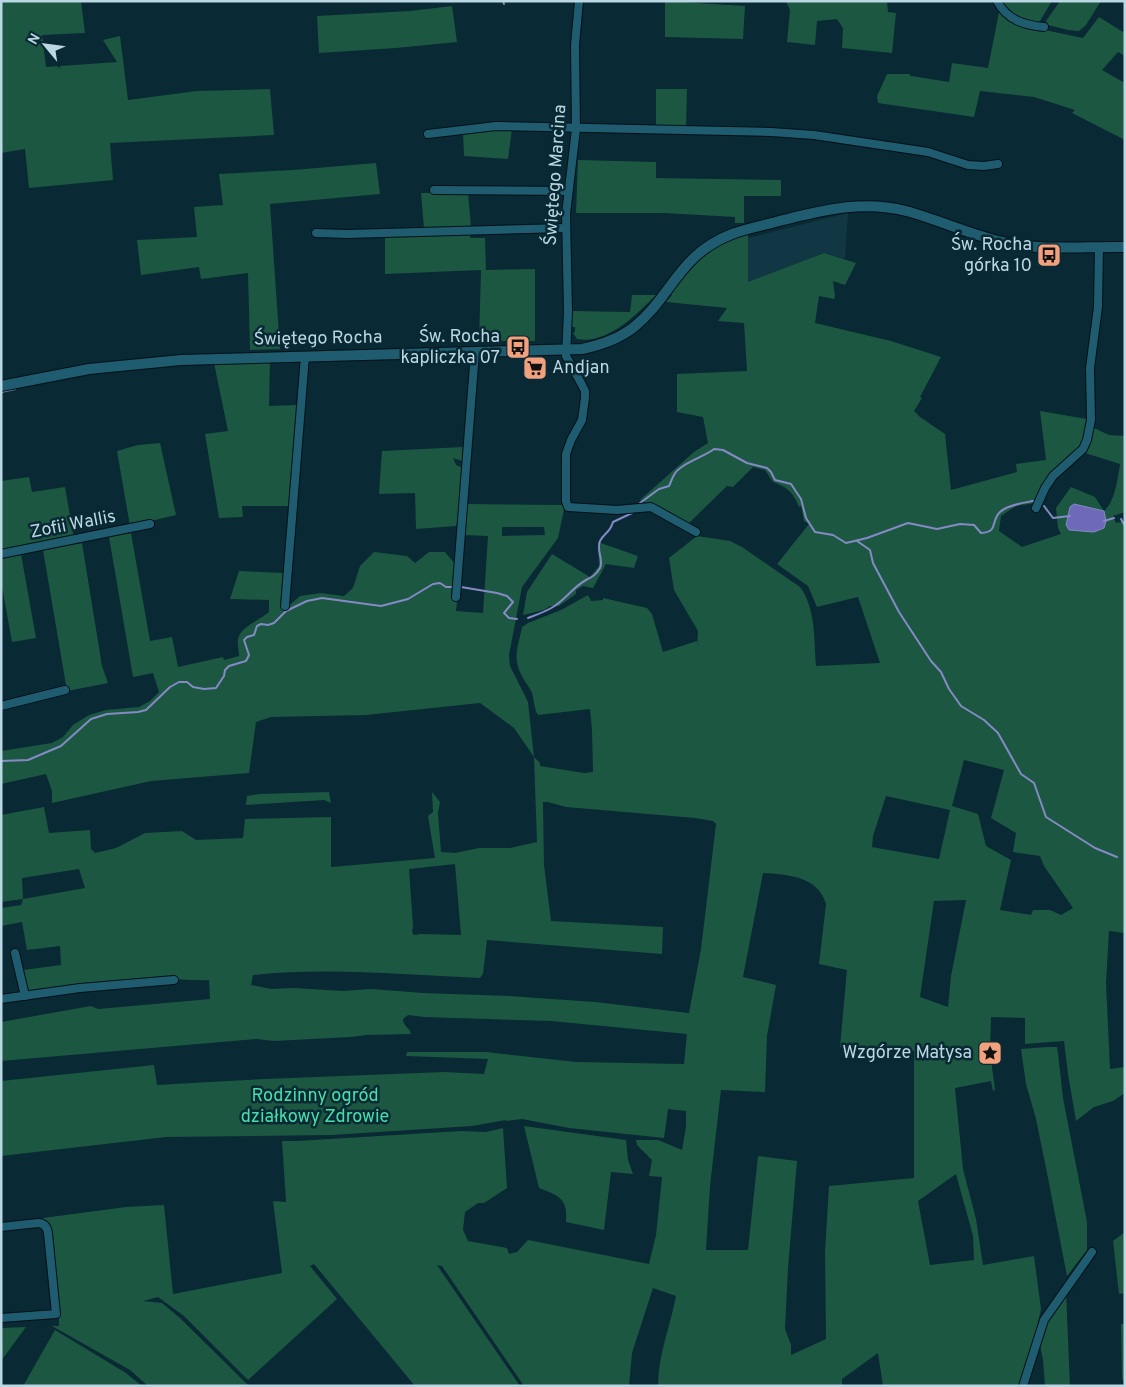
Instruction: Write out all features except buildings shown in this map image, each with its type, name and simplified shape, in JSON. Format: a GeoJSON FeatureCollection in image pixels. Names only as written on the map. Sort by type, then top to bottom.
{"type":"FeatureCollection","features":[{"type":"Feature","properties":{"kind":"street","name":"Świętego Marcina"},"geometry":{"type":"LineString","coordinates":[[566,350],[568,309],[566,228],[568,191],[576,129],[575,45],[579,1]]}},
{"type":"Feature","properties":{"kind":"street"},"geometry":{"type":"LineString","coordinates":[[997,1],[1002,11],[1010,18],[1035,26],[1044,26]]}},
{"type":"Feature","properties":{"kind":"street"},"geometry":{"type":"LineString","coordinates":[[428,134],[496,126],[771,132],[814,135],[928,152],[968,165],[984,166],[998,164]]}},
{"type":"Feature","properties":{"kind":"street"},"geometry":{"type":"LineString","coordinates":[[434,190],[568,191]]}},
{"type":"Feature","properties":{"kind":"street","name":"Świętego Rocha"},"geometry":{"type":"LineString","coordinates":[[1,386],[58,374],[122,365],[202,358],[566,350],[595,346],[627,332],[652,309],[691,260],[705,248],[721,239],[755,227],[840,207],[863,205],[888,207],[1007,243],[1040,246],[1125,247]]}},
{"type":"Feature","properties":{"kind":"street"},"geometry":{"type":"LineString","coordinates":[[316,233],[347,234],[566,228]]}},
{"type":"Feature","properties":{"kind":"street"},"geometry":{"type":"LineString","coordinates":[[1036,508],[1050,481],[1083,449],[1087,440],[1091,420],[1090,368],[1098,307],[1099,247]]}},
{"type":"Feature","properties":{"kind":"street"},"geometry":{"type":"LineString","coordinates":[[566,350],[566,356],[585,392],[582,420],[566,454],[566,501],[568,507],[617,510],[651,507],[696,532]]}},
{"type":"Feature","properties":{"kind":"street"},"geometry":{"type":"LineString","coordinates":[[456,597],[475,352]]}},
{"type":"Feature","properties":{"kind":"street"},"geometry":{"type":"LineString","coordinates":[[285,606],[305,356]]}},
{"type":"Feature","properties":{"kind":"street","name":"Zofii Wallis"},"geometry":{"type":"LineString","coordinates":[[1,554],[150,524]]}},
{"type":"Feature","properties":{"kind":"street"},"geometry":{"type":"LineString","coordinates":[[1,706],[65,690]]}},
{"type":"Feature","properties":{"kind":"street"},"geometry":{"type":"LineString","coordinates":[[15,953],[25,996]]}},
{"type":"Feature","properties":{"kind":"street"},"geometry":{"type":"LineString","coordinates":[[1,998],[80,988],[174,980]]}},
{"type":"Feature","properties":{"kind":"street"},"geometry":{"type":"LineString","coordinates":[[1,1227],[38,1222],[46,1227],[56,1314],[1,1318]]}},
{"type":"Feature","properties":{"kind":"street"},"geometry":{"type":"LineString","coordinates":[[1023,1386],[1044,1320],[1092,1252]]}},
{"type":"Feature","properties":{"kind":"shaded area"},"geometry":{"type":"Polygon","coordinates":[[[848,213],[845,259],[823,253],[748,283],[748,238],[848,213]]]}},
{"type":"Feature","properties":{"kind":"shaded area"},"geometry":{"type":"Polygon","coordinates":[[[1074,504],[1104,511],[1106,521],[1104,528],[1094,532],[1069,530],[1066,525],[1070,507],[1074,504]]]}},
{"type":"Feature","properties":{"kind":"green space"},"geometry":{"type":"Polygon","coordinates":[[[1,1],[81,1],[85,33],[42,35],[46,67],[117,62],[103,40],[120,36],[128,100],[197,91],[270,89],[274,135],[110,143],[113,180],[29,188],[25,149],[1,153],[1,1]]]}},
{"type":"Feature","properties":{"kind":"green space"},"geometry":{"type":"Polygon","coordinates":[[[665,1],[745,6],[743,39],[665,37],[665,1]]]}},
{"type":"Feature","properties":{"kind":"green space"},"geometry":{"type":"Polygon","coordinates":[[[786,1],[887,1],[888,12],[896,13],[892,53],[842,48],[843,28],[837,19],[817,21],[815,45],[787,42],[790,10],[786,1]]]}},
{"type":"Feature","properties":{"kind":"green space"},"geometry":{"type":"Polygon","coordinates":[[[1001,1],[1052,1],[1040,21],[1036,23],[1010,15],[1001,1]]]}},
{"type":"Feature","properties":{"kind":"green space"},"geometry":{"type":"Polygon","coordinates":[[[1060,1],[1101,1],[1086,25],[1079,31],[1048,25],[1046,21],[1060,1]]]}},
{"type":"Feature","properties":{"kind":"green space"},"geometry":{"type":"Polygon","coordinates":[[[452,6],[457,42],[319,53],[317,16],[410,11],[452,6]]]}},
{"type":"Feature","properties":{"kind":"green space"},"geometry":{"type":"Polygon","coordinates":[[[999,12],[1016,24],[1083,38],[1099,17],[1123,32],[1125,30],[1125,56],[1118,52],[1102,70],[1125,83],[1125,140],[1072,113],[1075,110],[1034,97],[980,91],[974,117],[878,103],[877,96],[887,74],[909,74],[911,76],[949,82],[952,63],[988,68],[999,12]]]}},
{"type":"Feature","properties":{"kind":"green space"},"geometry":{"type":"Polygon","coordinates":[[[656,89],[687,89],[686,129],[656,128],[656,89]]]}},
{"type":"Feature","properties":{"kind":"green space"},"geometry":{"type":"Polygon","coordinates":[[[512,129],[508,159],[464,156],[463,131],[512,129]]]}},
{"type":"Feature","properties":{"kind":"green space"},"geometry":{"type":"Polygon","coordinates":[[[578,160],[656,162],[656,178],[781,180],[781,196],[744,196],[744,223],[735,223],[735,217],[664,213],[576,213],[578,160]]]}},
{"type":"Feature","properties":{"kind":"green space"},"geometry":{"type":"Polygon","coordinates":[[[376,163],[380,194],[270,204],[280,349],[250,350],[248,273],[201,279],[199,267],[141,275],[137,240],[197,237],[194,207],[223,205],[219,174],[376,163]]]}},
{"type":"Feature","properties":{"kind":"green space"},"geometry":{"type":"Polygon","coordinates":[[[421,193],[468,193],[471,227],[424,228],[421,193]]]}},
{"type":"Feature","properties":{"kind":"green space","name":"Rodzinny ogród działkowy Zdrowie"},"geometry":{"type":"Polygon","coordinates":[[[748,233],[748,282],[824,253],[856,263],[845,285],[833,281],[834,299],[819,296],[815,323],[891,341],[941,357],[914,411],[945,434],[951,490],[1017,472],[1016,464],[1046,460],[1040,411],[1087,419],[1083,445],[1035,503],[1016,506],[1001,516],[999,531],[1022,547],[1061,534],[1058,528],[1056,508],[1071,487],[1095,497],[1104,511],[1108,507],[1117,482],[1120,464],[1085,453],[1089,447],[1094,428],[1109,435],[1125,436],[1125,512],[1113,516],[1116,523],[1125,521],[1125,933],[1109,931],[1106,983],[1110,1069],[1125,1067],[1125,1093],[1113,1101],[1094,1107],[1076,1121],[1064,1041],[1025,1044],[1025,1018],[991,1017],[990,1052],[995,1090],[993,1091],[991,1081],[955,1088],[963,1169],[976,1219],[983,1265],[1034,1256],[1041,1309],[1035,1336],[1019,1386],[883,1386],[878,1353],[842,1379],[842,1386],[658,1386],[662,1352],[676,1296],[653,1288],[632,1353],[629,1386],[524,1386],[442,1266],[437,1265],[520,1386],[415,1386],[314,1264],[310,1266],[337,1299],[248,1380],[184,1316],[158,1297],[143,1301],[162,1303],[180,1318],[249,1386],[148,1386],[130,1370],[52,1326],[59,1326],[59,1310],[51,1227],[43,1218],[126,1207],[164,1205],[173,1294],[282,1273],[273,1201],[286,1202],[282,1141],[461,1131],[486,1132],[503,1128],[507,1188],[484,1203],[478,1203],[465,1212],[463,1230],[468,1241],[507,1248],[509,1254],[517,1252],[528,1240],[649,1264],[656,1235],[662,1177],[649,1176],[652,1160],[637,1145],[636,1140],[658,1140],[682,1150],[686,1127],[686,1111],[668,1109],[664,1138],[569,1128],[522,1119],[472,1126],[332,1135],[166,1137],[1,1156],[1,1081],[154,1065],[157,1085],[444,1072],[484,1074],[488,1059],[406,1056],[407,1052],[486,1052],[576,1062],[684,1064],[687,1034],[551,1021],[408,1015],[403,1021],[411,1034],[274,1041],[257,1039],[1,1061],[1,1022],[91,1006],[98,1009],[210,999],[209,980],[158,979],[120,981],[28,993],[23,970],[61,965],[60,946],[27,950],[22,922],[1,926],[1,908],[21,905],[23,899],[1,902],[1,815],[44,807],[49,833],[90,830],[91,849],[95,853],[116,848],[145,833],[182,831],[196,840],[243,838],[245,819],[331,817],[331,867],[435,858],[428,816],[433,812],[432,792],[440,802],[438,813],[441,852],[455,853],[479,848],[510,848],[537,842],[534,757],[540,763],[540,766],[584,773],[593,772],[592,730],[590,709],[538,715],[532,693],[517,663],[522,627],[528,623],[561,610],[588,595],[591,601],[603,600],[603,598],[647,608],[652,614],[663,652],[697,641],[697,648],[698,631],[674,590],[669,558],[697,536],[730,541],[742,547],[800,587],[812,615],[816,666],[880,663],[858,597],[817,607],[808,586],[777,564],[809,524],[804,521],[801,506],[799,507],[792,494],[786,488],[773,482],[765,470],[753,467],[733,487],[727,486],[688,524],[644,504],[645,502],[640,500],[694,452],[708,443],[703,417],[677,412],[677,374],[747,371],[744,323],[718,321],[727,308],[666,302],[672,295],[670,293],[686,272],[703,256],[748,233]],[[964,760],[952,806],[978,814],[986,846],[1011,860],[1000,910],[1031,915],[1033,910],[1050,910],[1061,915],[1073,908],[1044,866],[1040,856],[1013,852],[1016,833],[991,818],[1004,770],[964,760]],[[886,796],[873,836],[872,847],[939,859],[950,810],[886,796]],[[543,802],[544,865],[551,921],[663,927],[662,954],[487,940],[483,974],[480,978],[367,972],[310,972],[253,975],[251,985],[271,989],[294,988],[343,991],[371,989],[509,996],[595,1002],[689,1013],[701,949],[716,824],[713,821],[695,818],[566,807],[543,802]],[[455,864],[409,869],[412,932],[414,935],[461,935],[455,864]],[[79,869],[22,878],[23,899],[85,888],[79,869]],[[763,873],[743,977],[776,985],[767,1036],[765,1092],[721,1090],[710,1186],[706,1250],[748,1250],[758,1156],[797,1161],[785,1329],[791,1345],[791,1355],[826,1339],[825,1251],[829,1186],[914,1178],[914,1051],[840,1047],[847,970],[819,964],[826,904],[817,888],[801,879],[782,874],[763,873]],[[966,900],[934,901],[920,997],[948,1007],[951,976],[966,900]],[[956,1174],[918,1201],[930,1265],[974,1260],[973,1236],[956,1174]]]}},
{"type":"Feature","properties":{"kind":"green space"},"geometry":{"type":"Polygon","coordinates":[[[470,234],[470,238],[485,238],[486,270],[535,269],[535,341],[479,341],[481,270],[385,274],[385,235],[470,234]]]}},
{"type":"Feature","properties":{"kind":"green space"},"geometry":{"type":"Polygon","coordinates":[[[632,295],[656,295],[631,319],[610,333],[588,340],[577,339],[573,333],[575,332],[575,327],[572,327],[572,311],[630,312],[632,295]]]}},
{"type":"Feature","properties":{"kind":"green space"},"geometry":{"type":"Polygon","coordinates":[[[270,362],[269,406],[298,405],[290,506],[242,506],[243,517],[219,518],[205,434],[228,431],[214,363],[270,362]]]}},
{"type":"Feature","properties":{"kind":"green space"},"geometry":{"type":"Polygon","coordinates":[[[160,443],[176,515],[130,526],[117,451],[138,445],[160,443]]]}},
{"type":"Feature","properties":{"kind":"green space"},"geometry":{"type":"Polygon","coordinates":[[[463,447],[462,461],[453,458],[456,465],[463,468],[459,524],[456,526],[416,529],[415,493],[379,494],[382,451],[463,447]]]}},
{"type":"Feature","properties":{"kind":"green space"},"geometry":{"type":"Polygon","coordinates":[[[29,477],[32,492],[65,487],[74,538],[1,550],[1,481],[29,477]]]}},
{"type":"Feature","properties":{"kind":"green space"},"geometry":{"type":"Polygon","coordinates":[[[465,504],[565,505],[558,538],[522,587],[509,655],[510,666],[528,702],[534,757],[514,728],[480,703],[366,715],[271,717],[256,722],[249,773],[151,781],[52,803],[52,791],[46,774],[1,784],[1,751],[52,743],[63,737],[73,725],[89,715],[106,710],[139,707],[150,701],[159,692],[153,673],[133,677],[109,537],[131,533],[150,641],[172,637],[178,667],[223,657],[224,660],[239,656],[238,641],[242,631],[269,612],[269,600],[230,599],[239,571],[284,573],[284,610],[300,596],[321,593],[344,596],[353,588],[360,566],[374,552],[407,556],[415,563],[429,552],[445,552],[455,564],[451,598],[457,602],[456,611],[483,613],[488,536],[463,535],[465,504]],[[502,527],[502,536],[545,535],[544,527],[502,527]]]}},
{"type":"Feature","properties":{"kind":"green space"},"geometry":{"type":"Polygon","coordinates":[[[598,542],[638,556],[634,568],[606,564],[593,588],[583,586],[576,590],[576,594],[559,606],[550,606],[544,610],[523,615],[527,592],[552,554],[590,577],[599,566],[598,542]]]}},
{"type":"Feature","properties":{"kind":"green space"},"geometry":{"type":"Polygon","coordinates":[[[82,543],[102,666],[108,683],[67,691],[43,550],[82,543]]]}},
{"type":"Feature","properties":{"kind":"green space"},"geometry":{"type":"Polygon","coordinates":[[[21,554],[36,638],[12,642],[1,581],[1,556],[21,554]]]}},
{"type":"Feature","properties":{"kind":"green space"},"geometry":{"type":"Polygon","coordinates":[[[329,792],[331,803],[324,800],[246,805],[247,796],[259,794],[329,792]]]}},
{"type":"Feature","properties":{"kind":"green space"},"geometry":{"type":"Polygon","coordinates":[[[1057,1047],[1063,1098],[1087,1222],[1087,1250],[1067,1276],[1036,1119],[1026,1084],[1021,1049],[1057,1047]]]}},
{"type":"Feature","properties":{"kind":"green space"},"geometry":{"type":"Polygon","coordinates":[[[524,1126],[626,1140],[628,1160],[633,1174],[611,1172],[604,1230],[566,1222],[564,1203],[561,1199],[539,1188],[524,1126]]]}},
{"type":"Feature","properties":{"kind":"green space"},"geometry":{"type":"Polygon","coordinates":[[[1125,1232],[1125,1293],[1119,1294],[1113,1241],[1125,1232]]]}},
{"type":"Feature","properties":{"kind":"green space"},"geometry":{"type":"Polygon","coordinates":[[[1066,1291],[1070,1386],[1045,1386],[1040,1345],[1044,1328],[1066,1291]]]}},
{"type":"Feature","properties":{"kind":"green space"},"geometry":{"type":"Polygon","coordinates":[[[1121,1324],[1125,1324],[1125,1386],[1122,1378],[1121,1324]]]}},
{"type":"Feature","properties":{"kind":"green space"},"geometry":{"type":"Polygon","coordinates":[[[26,1327],[1,1361],[1,1328],[26,1327]]]}},
{"type":"Feature","properties":{"kind":"green space"},"geometry":{"type":"Polygon","coordinates":[[[55,1330],[126,1373],[142,1386],[23,1386],[55,1330]]]}},
{"type":"Feature","properties":{"kind":"waterway"},"geometry":{"type":"LineString","coordinates":[[1,392],[15,389]]}},
{"type":"Feature","properties":{"kind":"waterway"},"geometry":{"type":"LineString","coordinates":[[640,503],[659,489],[669,486],[674,475],[681,467],[714,449],[723,450],[747,463],[767,468],[775,480],[791,484],[801,499],[806,518],[815,532],[833,535],[846,543],[867,538],[908,523],[937,529],[960,524],[974,525],[981,533],[987,532],[992,529],[1000,512],[1015,505],[1033,501]]}},
{"type":"Feature","properties":{"kind":"waterway"},"geometry":{"type":"LineString","coordinates":[[1044,506],[1053,518],[1070,516]]}},
{"type":"Feature","properties":{"kind":"waterway"},"geometry":{"type":"LineString","coordinates":[[528,618],[553,607],[577,586],[595,574],[601,565],[600,541],[613,522],[632,513]]}},
{"type":"Feature","properties":{"kind":"waterway"},"geometry":{"type":"LineString","coordinates":[[1104,521],[1114,518]]}},
{"type":"Feature","properties":{"kind":"waterway"},"geometry":{"type":"LineString","coordinates":[[1121,519],[1125,526]]}},
{"type":"Feature","properties":{"kind":"waterway"},"geometry":{"type":"LineString","coordinates":[[857,541],[870,550],[873,563],[899,612],[931,661],[941,672],[949,689],[961,706],[984,720],[998,733],[1021,774],[1034,783],[1046,817],[1095,848],[1117,857]]}},
{"type":"Feature","properties":{"kind":"waterway"},"geometry":{"type":"LineString","coordinates":[[1,761],[28,760],[61,746],[91,719],[107,714],[146,710],[170,687],[179,682],[187,682],[193,687],[204,689],[216,688],[229,666],[246,661],[249,655],[244,640],[254,635],[257,626],[274,623],[286,611],[307,601],[322,598],[381,606],[408,599],[433,584],[440,583],[446,587],[454,587]]}},
{"type":"Feature","properties":{"kind":"waterway"},"geometry":{"type":"LineString","coordinates":[[461,587],[507,596],[513,602],[504,613],[509,618],[517,619]]}},
{"type":"Feature","properties":{"kind":"place","name":"Św. Rocha górka 10"},"geometry":{"type":"Point","coordinates":[1049,255]}},
{"type":"Feature","properties":{"kind":"place","name":"Św. Rocha kapliczka 07"},"geometry":{"type":"Point","coordinates":[518,347]}},
{"type":"Feature","properties":{"kind":"place","name":"Andjan"},"geometry":{"type":"Point","coordinates":[535,368]}},
{"type":"Feature","properties":{"kind":"place","name":"Wzgórze Matysa"},"geometry":{"type":"Point","coordinates":[990,1053]}}]}
